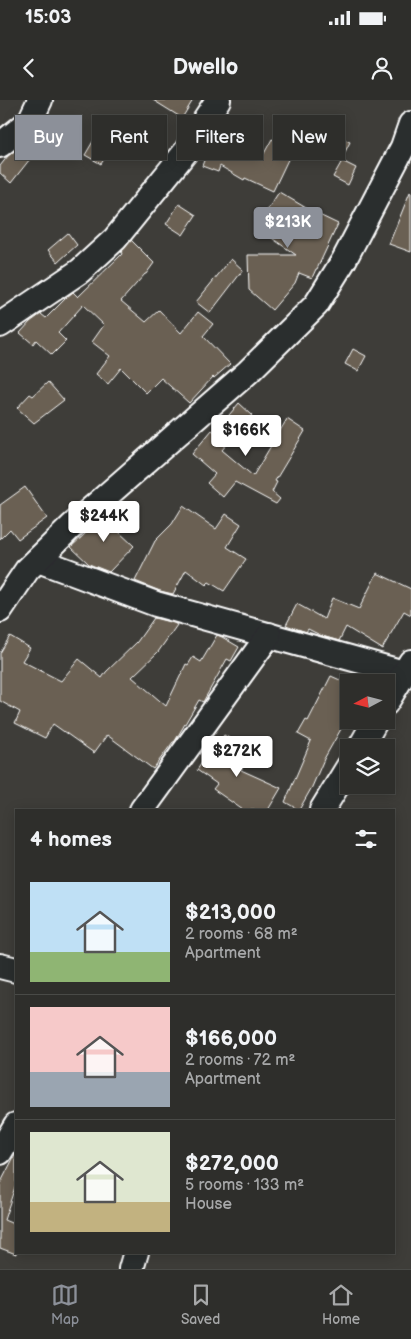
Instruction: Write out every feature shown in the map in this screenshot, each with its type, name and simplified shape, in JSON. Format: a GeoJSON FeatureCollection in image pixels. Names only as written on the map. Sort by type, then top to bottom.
{"type":"FeatureCollection","features":[{"type":"Feature","properties":{"kind":"street"},"geometry":{"type":"LineString","coordinates":[[0,145],[30,121],[40,100]]}},
{"type":"Feature","properties":{"kind":"street"},"geometry":{"type":"LineString","coordinates":[[0,325],[80,271],[115,239],[187,150],[218,100]]}},
{"type":"Feature","properties":{"kind":"street"},"geometry":{"type":"LineString","coordinates":[[0,610],[27,570],[72,526],[248,372],[316,305],[344,260],[403,147],[411,124]]}},
{"type":"Feature","properties":{"kind":"street"},"geometry":{"type":"LineString","coordinates":[[38,560],[156,604],[270,635],[408,668],[395,689]]}},
{"type":"Feature","properties":{"kind":"street"},"geometry":{"type":"LineString","coordinates":[[143,809],[270,635]]}},
{"type":"Feature","properties":{"kind":"street"},"geometry":{"type":"LineString","coordinates":[[323,809],[340,781]]}},
{"type":"Feature","properties":{"kind":"street"},"geometry":{"type":"LineString","coordinates":[[0,966],[15,970]]}},
{"type":"Feature","properties":{"kind":"street"},"geometry":{"type":"LineString","coordinates":[[0,1152],[15,1127]]}},
{"type":"Feature","properties":{"kind":"street"},"geometry":{"type":"LineString","coordinates":[[131,1269],[135,1254]]}},
{"type":"Feature","properties":{"kind":"building"},"geometry":{"type":"Polygon","coordinates":[[[153,100],[193,100],[184,115],[177,115],[153,100]]]}},
{"type":"Feature","properties":{"kind":"building"},"geometry":{"type":"Polygon","coordinates":[[[272,139],[273,160],[288,160],[273,191],[245,178],[244,180],[220,166],[218,172],[202,166],[204,160],[263,160],[263,155],[272,139]]]}},
{"type":"Feature","properties":{"kind":"building"},"geometry":{"type":"Polygon","coordinates":[[[345,140],[350,142],[345,152],[345,140]]]}},
{"type":"Feature","properties":{"kind":"building"},"geometry":{"type":"Polygon","coordinates":[[[92,143],[92,159],[85,155],[92,143]]]}},
{"type":"Feature","properties":{"kind":"building"},"geometry":{"type":"Polygon","coordinates":[[[15,151],[15,160],[29,160],[11,183],[0,173],[0,166],[15,151]]]}},
{"type":"Feature","properties":{"kind":"building"},"geometry":{"type":"Polygon","coordinates":[[[94,160],[104,160],[101,164],[94,160]]]}},
{"type":"Feature","properties":{"kind":"building"},"geometry":{"type":"Polygon","coordinates":[[[342,161],[356,168],[348,185],[333,177],[342,161]]]}},
{"type":"Feature","properties":{"kind":"building"},"geometry":{"type":"Polygon","coordinates":[[[279,192],[338,224],[312,278],[299,273],[295,283],[272,310],[249,290],[248,255],[296,255],[256,227],[279,192]]]}},
{"type":"Feature","properties":{"kind":"building"},"geometry":{"type":"Polygon","coordinates":[[[411,192],[411,252],[389,244],[411,192]]]}},
{"type":"Feature","properties":{"kind":"building"},"geometry":{"type":"Polygon","coordinates":[[[179,204],[196,215],[183,235],[166,224],[179,204]]]}},
{"type":"Feature","properties":{"kind":"building"},"geometry":{"type":"Polygon","coordinates":[[[68,233],[77,245],[58,262],[48,250],[68,233]]]}},
{"type":"Feature","properties":{"kind":"building"},"geometry":{"type":"Polygon","coordinates":[[[131,240],[154,263],[121,301],[146,322],[159,310],[181,333],[198,312],[213,324],[203,336],[230,364],[213,377],[189,403],[161,378],[146,393],[121,368],[108,384],[96,374],[110,356],[92,342],[104,325],[83,305],[58,333],[66,341],[52,355],[36,340],[33,344],[20,333],[41,314],[46,318],[73,292],[78,297],[122,254],[121,252],[131,240]]]}},
{"type":"Feature","properties":{"kind":"building"},"geometry":{"type":"Polygon","coordinates":[[[231,259],[243,270],[210,313],[196,302],[231,259]]]}},
{"type":"Feature","properties":{"kind":"building"},"geometry":{"type":"Polygon","coordinates":[[[353,349],[366,356],[358,371],[345,364],[353,349]]]}},
{"type":"Feature","properties":{"kind":"building"},"geometry":{"type":"Polygon","coordinates":[[[48,382],[64,400],[34,423],[17,408],[30,394],[33,396],[48,382]]]}},
{"type":"Feature","properties":{"kind":"building"},"geometry":{"type":"Polygon","coordinates":[[[239,403],[252,415],[222,450],[253,476],[287,419],[305,431],[275,481],[277,482],[272,492],[280,499],[276,504],[235,482],[223,497],[207,483],[215,474],[192,454],[212,430],[215,432],[239,403]]]}},
{"type":"Feature","properties":{"kind":"building"},"geometry":{"type":"Polygon","coordinates":[[[25,487],[47,518],[18,539],[10,529],[0,539],[0,505],[25,487]]]}},
{"type":"Feature","properties":{"kind":"building"},"geometry":{"type":"Polygon","coordinates":[[[183,506],[216,529],[226,514],[241,524],[227,547],[246,559],[224,591],[209,582],[206,585],[186,570],[173,594],[135,581],[155,541],[172,524],[183,506]]]}},
{"type":"Feature","properties":{"kind":"building"},"geometry":{"type":"Polygon","coordinates":[[[112,509],[126,523],[118,531],[134,546],[109,572],[89,564],[71,547],[112,509]]]}},
{"type":"Feature","properties":{"kind":"building"},"geometry":{"type":"Polygon","coordinates":[[[377,573],[411,589],[411,615],[404,611],[382,649],[346,627],[339,641],[308,629],[306,632],[286,625],[297,604],[324,619],[332,598],[359,609],[377,573]]]}},
{"type":"Feature","properties":{"kind":"building"},"geometry":{"type":"Polygon","coordinates":[[[154,618],[177,625],[158,652],[132,677],[166,706],[186,664],[188,665],[193,657],[201,662],[217,635],[239,647],[231,661],[227,659],[203,702],[199,700],[175,741],[153,769],[107,735],[94,753],[53,724],[45,738],[15,723],[20,712],[0,701],[0,653],[10,636],[30,648],[22,661],[61,681],[79,659],[102,678],[137,642],[154,618]]]}},
{"type":"Feature","properties":{"kind":"building"},"geometry":{"type":"Polygon","coordinates":[[[331,676],[340,680],[341,729],[324,759],[312,787],[300,809],[297,809],[285,802],[311,741],[298,734],[306,720],[308,721],[331,676]]]}},
{"type":"Feature","properties":{"kind":"building"},"geometry":{"type":"Polygon","coordinates":[[[224,735],[238,743],[236,748],[250,758],[241,770],[281,788],[269,809],[242,809],[213,789],[217,784],[197,770],[205,758],[208,760],[224,735]]]}},
{"type":"Feature","properties":{"kind":"building"},"geometry":{"type":"Polygon","coordinates":[[[15,1155],[15,1187],[4,1220],[15,1225],[15,1254],[0,1248],[0,1184],[15,1155]]]}}]}
